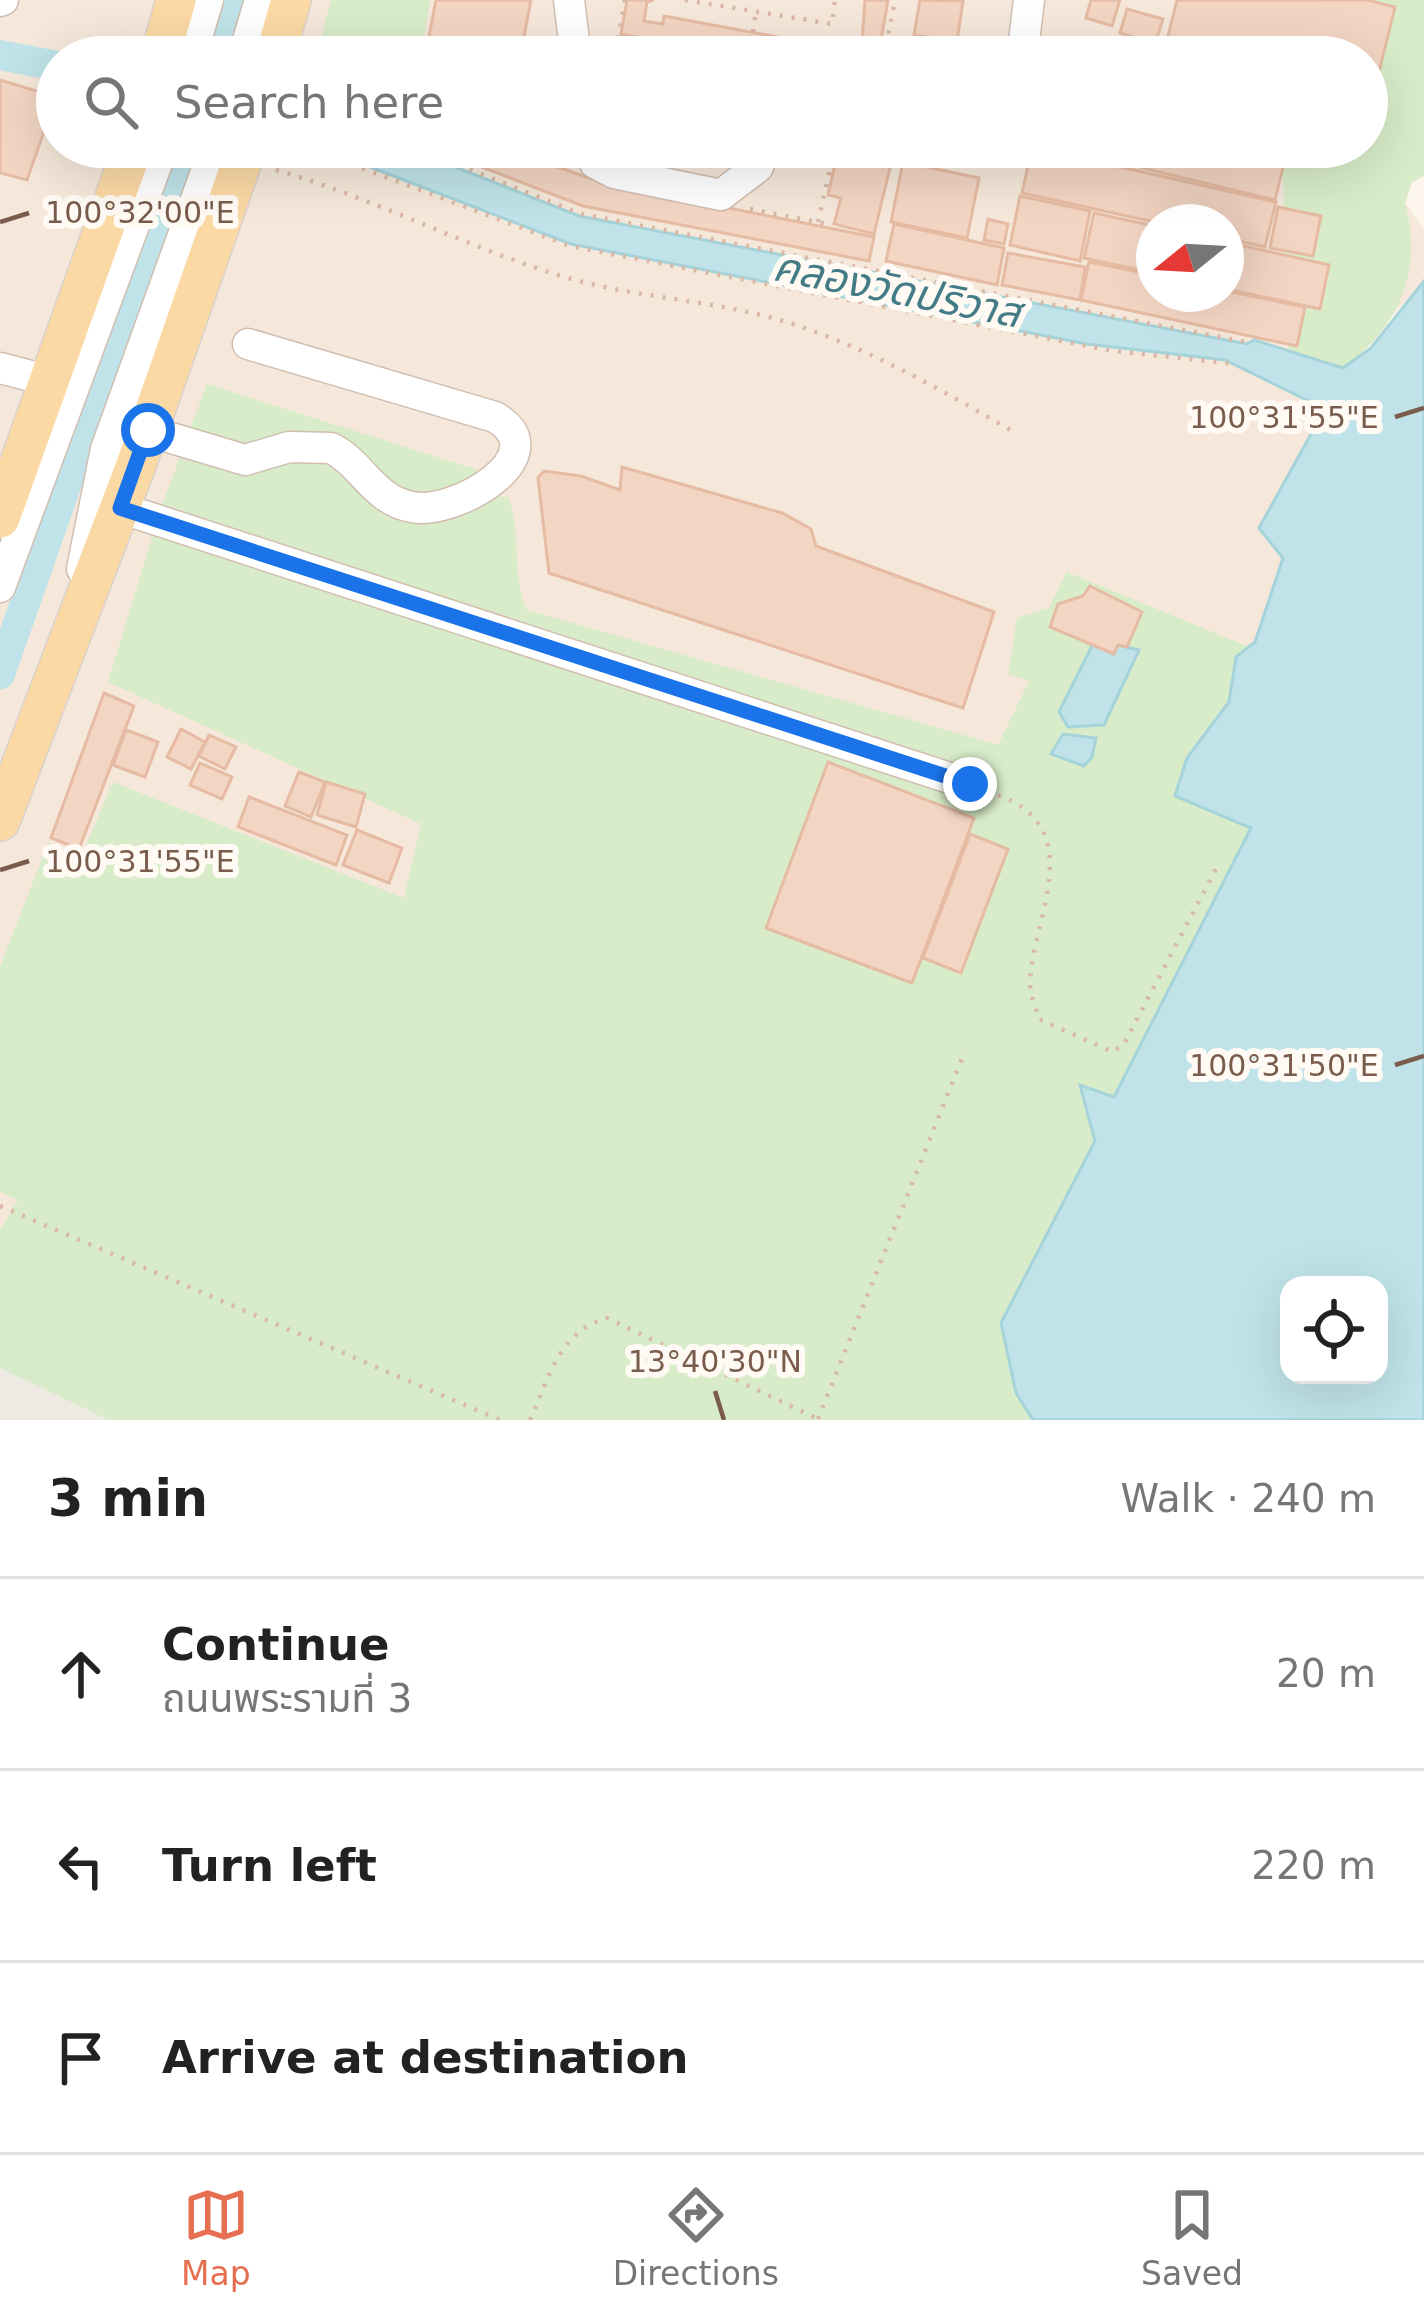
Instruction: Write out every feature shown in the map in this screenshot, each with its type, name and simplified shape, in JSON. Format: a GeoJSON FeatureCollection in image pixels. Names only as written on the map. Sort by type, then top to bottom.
{"type":"FeatureCollection","features":[{"type":"Feature","properties":{"kind":"main road"},"geometry":{"type":"LineString","coordinates":[[166,36],[176,0]]}},
{"type":"Feature","properties":{"kind":"main road"},"geometry":{"type":"LineString","coordinates":[[280,36],[291,0]]}},
{"type":"Feature","properties":{"kind":"main road"},"geometry":{"type":"LineString","coordinates":[[0,518],[125,168]]}},
{"type":"Feature","properties":{"kind":"main road"},"geometry":{"type":"LineString","coordinates":[[0,820],[148,430],[230,168]]}},
{"type":"Feature","properties":{"kind":"lane"},"geometry":{"type":"LineString","coordinates":[[197,36],[208,0]]}},
{"type":"Feature","properties":{"kind":"lane"},"geometry":{"type":"LineString","coordinates":[[249,36],[260,0]]}},
{"type":"Feature","properties":{"kind":"lane"},"geometry":{"type":"LineString","coordinates":[[569,0],[573,36]]}},
{"type":"Feature","properties":{"kind":"lane"},"geometry":{"type":"LineString","coordinates":[[1025,36],[1029,0]]}},
{"type":"Feature","properties":{"kind":"lane"},"geometry":{"type":"LineString","coordinates":[[0,587],[155,168]]}},
{"type":"Feature","properties":{"kind":"lane"},"geometry":{"type":"LineString","coordinates":[[66,649],[106,449],[228,168]]}},
{"type":"Feature","properties":{"kind":"lane"},"geometry":{"type":"LineString","coordinates":[[605,168],[721,195],[757,168]]}},
{"type":"Feature","properties":{"kind":"lane"},"geometry":{"type":"LineString","coordinates":[[148,430],[245,460],[298,446],[331,448],[382,496],[412,508],[457,502],[505,472],[515,442],[510,429],[495,417],[248,344]]}},
{"type":"Feature","properties":{"kind":"lane"},"geometry":{"type":"LineString","coordinates":[[1,370],[46,380]]}},
{"type":"Feature","properties":{"kind":"lane"},"geometry":{"type":"LineString","coordinates":[[120,508],[970,784]]}},
{"type":"Feature","properties":{"kind":"path"},"geometry":{"type":"LineString","coordinates":[[618,36],[625,0]]}},
{"type":"Feature","properties":{"kind":"path"},"geometry":{"type":"LineString","coordinates":[[685,0],[832,24],[835,0]]}},
{"type":"Feature","properties":{"kind":"path"},"geometry":{"type":"LineString","coordinates":[[888,36],[895,0]]}},
{"type":"Feature","properties":{"kind":"path"},"geometry":{"type":"LineString","coordinates":[[753,32],[756,12]]}},
{"type":"Feature","properties":{"kind":"path"},"geometry":{"type":"LineString","coordinates":[[283,168],[355,192],[504,259],[561,276],[769,317],[829,336],[1012,431]]}},
{"type":"Feature","properties":{"kind":"path"},"geometry":{"type":"LineString","coordinates":[[362,168],[570,246],[1113,351],[1236,364]]}},
{"type":"Feature","properties":{"kind":"path"},"geometry":{"type":"LineString","coordinates":[[466,168],[581,214],[1246,341]]}},
{"type":"Feature","properties":{"kind":"path"},"geometry":{"type":"LineString","coordinates":[[818,222],[830,168]]}},
{"type":"Feature","properties":{"kind":"path"},"geometry":{"type":"LineString","coordinates":[[970,784],[1022,804],[1048,843],[1050,893],[1030,986],[1039,1019],[1113,1052],[1124,1044],[1219,863]]}},
{"type":"Feature","properties":{"kind":"path"},"geometry":{"type":"LineString","coordinates":[[530,1420],[563,1345],[584,1324],[607,1318],[819,1419],[964,1051]]}},
{"type":"Feature","properties":{"kind":"path"},"geometry":{"type":"LineString","coordinates":[[0,1206],[500,1420]]}},
{"type":"Feature","properties":{"kind":"shaded area"},"geometry":{"type":"Polygon","coordinates":[[[0,0],[1424,0],[1424,176],[1412,182],[1405,203],[1424,229],[1424,281],[1343,369],[1254,340],[1240,366],[1325,409],[1259,528],[1283,558],[1255,642],[1236,657],[1016,1393],[1033,1420],[0,1420],[0,0]]]}},
{"type":"Feature","properties":{"kind":"shaded area"},"geometry":{"type":"Polygon","coordinates":[[[0,1368],[41,1384],[109,1420],[0,1420],[0,1368]]]}},
{"type":"Feature","properties":{"kind":"green space"},"geometry":{"type":"Polygon","coordinates":[[[331,0],[430,0],[424,36],[322,36],[331,0]]]}},
{"type":"Feature","properties":{"kind":"green space"},"geometry":{"type":"Polygon","coordinates":[[[1358,0],[1424,0],[1424,176],[1412,182],[1405,203],[1411,251],[1408,274],[1379,335],[1343,369],[1288,351],[1283,168],[1388,168],[1388,36],[1364,36],[1358,0]]]}},
{"type":"Feature","properties":{"kind":"green space"},"geometry":{"type":"Polygon","coordinates":[[[207,384],[478,470],[475,489],[509,498],[519,583],[527,610],[998,745],[1029,681],[1008,674],[1017,618],[1049,608],[1067,572],[1249,647],[1236,657],[1229,702],[1187,758],[1251,827],[1113,1098],[1082,1086],[1096,1141],[1016,1393],[1033,1420],[109,1420],[0,1368],[0,1230],[18,1200],[0,1192],[0,967],[48,843],[81,857],[113,782],[404,898],[421,824],[108,682],[162,505],[207,384]]]}},
{"type":"Feature","properties":{"kind":"water"},"geometry":{"type":"Polygon","coordinates":[[[373,168],[458,168],[579,216],[1247,344],[1254,340],[1343,368],[1371,348],[1424,281],[1424,1420],[1033,1420],[1016,1393],[1001,1323],[1095,1141],[1080,1085],[1114,1097],[1251,828],[1175,796],[1187,758],[1229,702],[1236,657],[1255,642],[1283,558],[1259,528],[1325,409],[1225,360],[1087,344],[571,244],[373,168]]]}},
{"type":"Feature","properties":{"kind":"water"},"geometry":{"type":"Polygon","coordinates":[[[1093,644],[1113,654],[1118,645],[1139,650],[1104,725],[1068,727],[1059,712],[1093,644]]]}},
{"type":"Feature","properties":{"kind":"water"},"geometry":{"type":"Polygon","coordinates":[[[1063,734],[1096,738],[1092,757],[1084,766],[1051,754],[1063,734]]]}},
{"type":"Feature","properties":{"kind":"building"},"geometry":{"type":"Polygon","coordinates":[[[436,0],[531,0],[524,36],[429,36],[436,0]]]}},
{"type":"Feature","properties":{"kind":"building"},"geometry":{"type":"Polygon","coordinates":[[[627,0],[654,0],[647,2],[644,21],[663,24],[664,16],[772,36],[631,36],[621,34],[627,0]]]}},
{"type":"Feature","properties":{"kind":"building"},"geometry":{"type":"Polygon","coordinates":[[[865,0],[888,0],[882,36],[862,36],[865,0]]]}},
{"type":"Feature","properties":{"kind":"building"},"geometry":{"type":"Polygon","coordinates":[[[920,0],[963,1],[958,36],[914,35],[920,0]]]}},
{"type":"Feature","properties":{"kind":"building"},"geometry":{"type":"Polygon","coordinates":[[[1091,0],[1120,0],[1112,26],[1086,18],[1091,0]]]}},
{"type":"Feature","properties":{"kind":"building"},"geometry":{"type":"Polygon","coordinates":[[[1177,0],[1368,0],[1395,7],[1388,36],[1168,36],[1177,0]]]}},
{"type":"Feature","properties":{"kind":"building"},"geometry":{"type":"Polygon","coordinates":[[[1127,9],[1163,19],[1158,36],[1120,33],[1127,9]]]}},
{"type":"Feature","properties":{"kind":"building"},"geometry":{"type":"Polygon","coordinates":[[[0,80],[36,91],[36,154],[27,180],[0,173],[0,80]]]}},
{"type":"Feature","properties":{"kind":"building"},"geometry":{"type":"Polygon","coordinates":[[[484,168],[561,168],[603,183],[874,237],[869,261],[583,206],[484,168]]]}},
{"type":"Feature","properties":{"kind":"building"},"geometry":{"type":"Polygon","coordinates":[[[834,168],[890,168],[874,234],[834,224],[841,198],[828,195],[834,168]]]}},
{"type":"Feature","properties":{"kind":"building"},"geometry":{"type":"Polygon","coordinates":[[[902,168],[932,168],[979,178],[967,238],[891,222],[902,168]]]}},
{"type":"Feature","properties":{"kind":"building"},"geometry":{"type":"Polygon","coordinates":[[[1027,168],[1125,168],[1276,202],[1265,247],[1244,242],[1244,204],[1136,204],[1136,218],[1022,193],[1027,168]]]}},
{"type":"Feature","properties":{"kind":"building"},"geometry":{"type":"Polygon","coordinates":[[[1142,168],[1283,168],[1275,200],[1142,168]]]}},
{"type":"Feature","properties":{"kind":"building"},"geometry":{"type":"Polygon","coordinates":[[[1020,196],[1090,211],[1080,261],[1010,245],[1020,196]]]}},
{"type":"Feature","properties":{"kind":"building"},"geometry":{"type":"Polygon","coordinates":[[[1278,207],[1321,216],[1313,256],[1270,248],[1278,207]]]}},
{"type":"Feature","properties":{"kind":"building"},"geometry":{"type":"Polygon","coordinates":[[[1094,213],[1136,222],[1136,269],[1084,258],[1094,213]]]}},
{"type":"Feature","properties":{"kind":"building"},"geometry":{"type":"Polygon","coordinates":[[[988,219],[1008,224],[1004,244],[984,240],[988,219]]]}},
{"type":"Feature","properties":{"kind":"building"},"geometry":{"type":"Polygon","coordinates":[[[894,224],[1004,248],[997,285],[886,261],[894,224]]]}},
{"type":"Feature","properties":{"kind":"building"},"geometry":{"type":"Polygon","coordinates":[[[1244,246],[1329,265],[1320,309],[1244,293],[1244,246]]]}},
{"type":"Feature","properties":{"kind":"building"},"geometry":{"type":"Polygon","coordinates":[[[1008,253],[1085,267],[1080,300],[1002,285],[1008,253]]]}},
{"type":"Feature","properties":{"kind":"building"},"geometry":{"type":"Polygon","coordinates":[[[1089,262],[1136,271],[1136,312],[1081,300],[1089,262]]]}},
{"type":"Feature","properties":{"kind":"building"},"geometry":{"type":"Polygon","coordinates":[[[1244,295],[1305,307],[1297,346],[1137,312],[1244,312],[1244,295]]]}},
{"type":"Feature","properties":{"kind":"building"},"geometry":{"type":"Polygon","coordinates":[[[622,467],[782,513],[811,529],[816,546],[994,612],[963,708],[549,573],[538,478],[544,471],[581,476],[620,490],[622,467]]]}},
{"type":"Feature","properties":{"kind":"building"},"geometry":{"type":"Polygon","coordinates":[[[1090,586],[1142,612],[1127,647],[1118,645],[1114,654],[1050,627],[1058,604],[1083,596],[1090,586]]]}},
{"type":"Feature","properties":{"kind":"building"},"geometry":{"type":"Polygon","coordinates":[[[104,693],[134,706],[79,849],[51,838],[104,693]]]}},
{"type":"Feature","properties":{"kind":"building"},"geometry":{"type":"Polygon","coordinates":[[[181,729],[205,742],[191,769],[167,757],[181,729]]]}},
{"type":"Feature","properties":{"kind":"building"},"geometry":{"type":"Polygon","coordinates":[[[126,730],[158,742],[145,777],[113,765],[126,730]]]}},
{"type":"Feature","properties":{"kind":"building"},"geometry":{"type":"Polygon","coordinates":[[[209,735],[236,747],[225,769],[199,756],[209,735]]]}},
{"type":"Feature","properties":{"kind":"building"},"geometry":{"type":"Polygon","coordinates":[[[828,762],[974,818],[912,983],[766,928],[828,762]]]}},
{"type":"Feature","properties":{"kind":"building"},"geometry":{"type":"Polygon","coordinates":[[[200,763],[232,777],[222,799],[190,785],[200,763]]]}},
{"type":"Feature","properties":{"kind":"building"},"geometry":{"type":"Polygon","coordinates":[[[299,772],[325,782],[311,817],[285,806],[299,772]]]}},
{"type":"Feature","properties":{"kind":"building"},"geometry":{"type":"Polygon","coordinates":[[[326,782],[365,794],[356,827],[317,815],[326,782]]]}},
{"type":"Feature","properties":{"kind":"building"},"geometry":{"type":"Polygon","coordinates":[[[249,797],[347,835],[336,865],[238,827],[249,797]]]}},
{"type":"Feature","properties":{"kind":"building"},"geometry":{"type":"Polygon","coordinates":[[[357,830],[402,848],[389,883],[343,865],[357,830]]]}},
{"type":"Feature","properties":{"kind":"building"},"geometry":{"type":"Polygon","coordinates":[[[970,834],[1008,849],[961,973],[923,958],[970,834]]]}},
{"type":"Feature","properties":{"kind":"waterway"},"geometry":{"type":"LineString","coordinates":[[219,36],[229,0]]}},
{"type":"Feature","properties":{"kind":"waterway","name":"คลองวัดปริวาส"},"geometry":{"type":"LineString","coordinates":[[0,55],[36,62]]}},
{"type":"Feature","properties":{"kind":"waterway"},"geometry":{"type":"LineString","coordinates":[[0,674],[178,168]]}},
{"type":"Feature","properties":{"kind":"route"},"geometry":{"type":"LineString","coordinates":[[148,430],[120,508],[970,784]]}}]}
